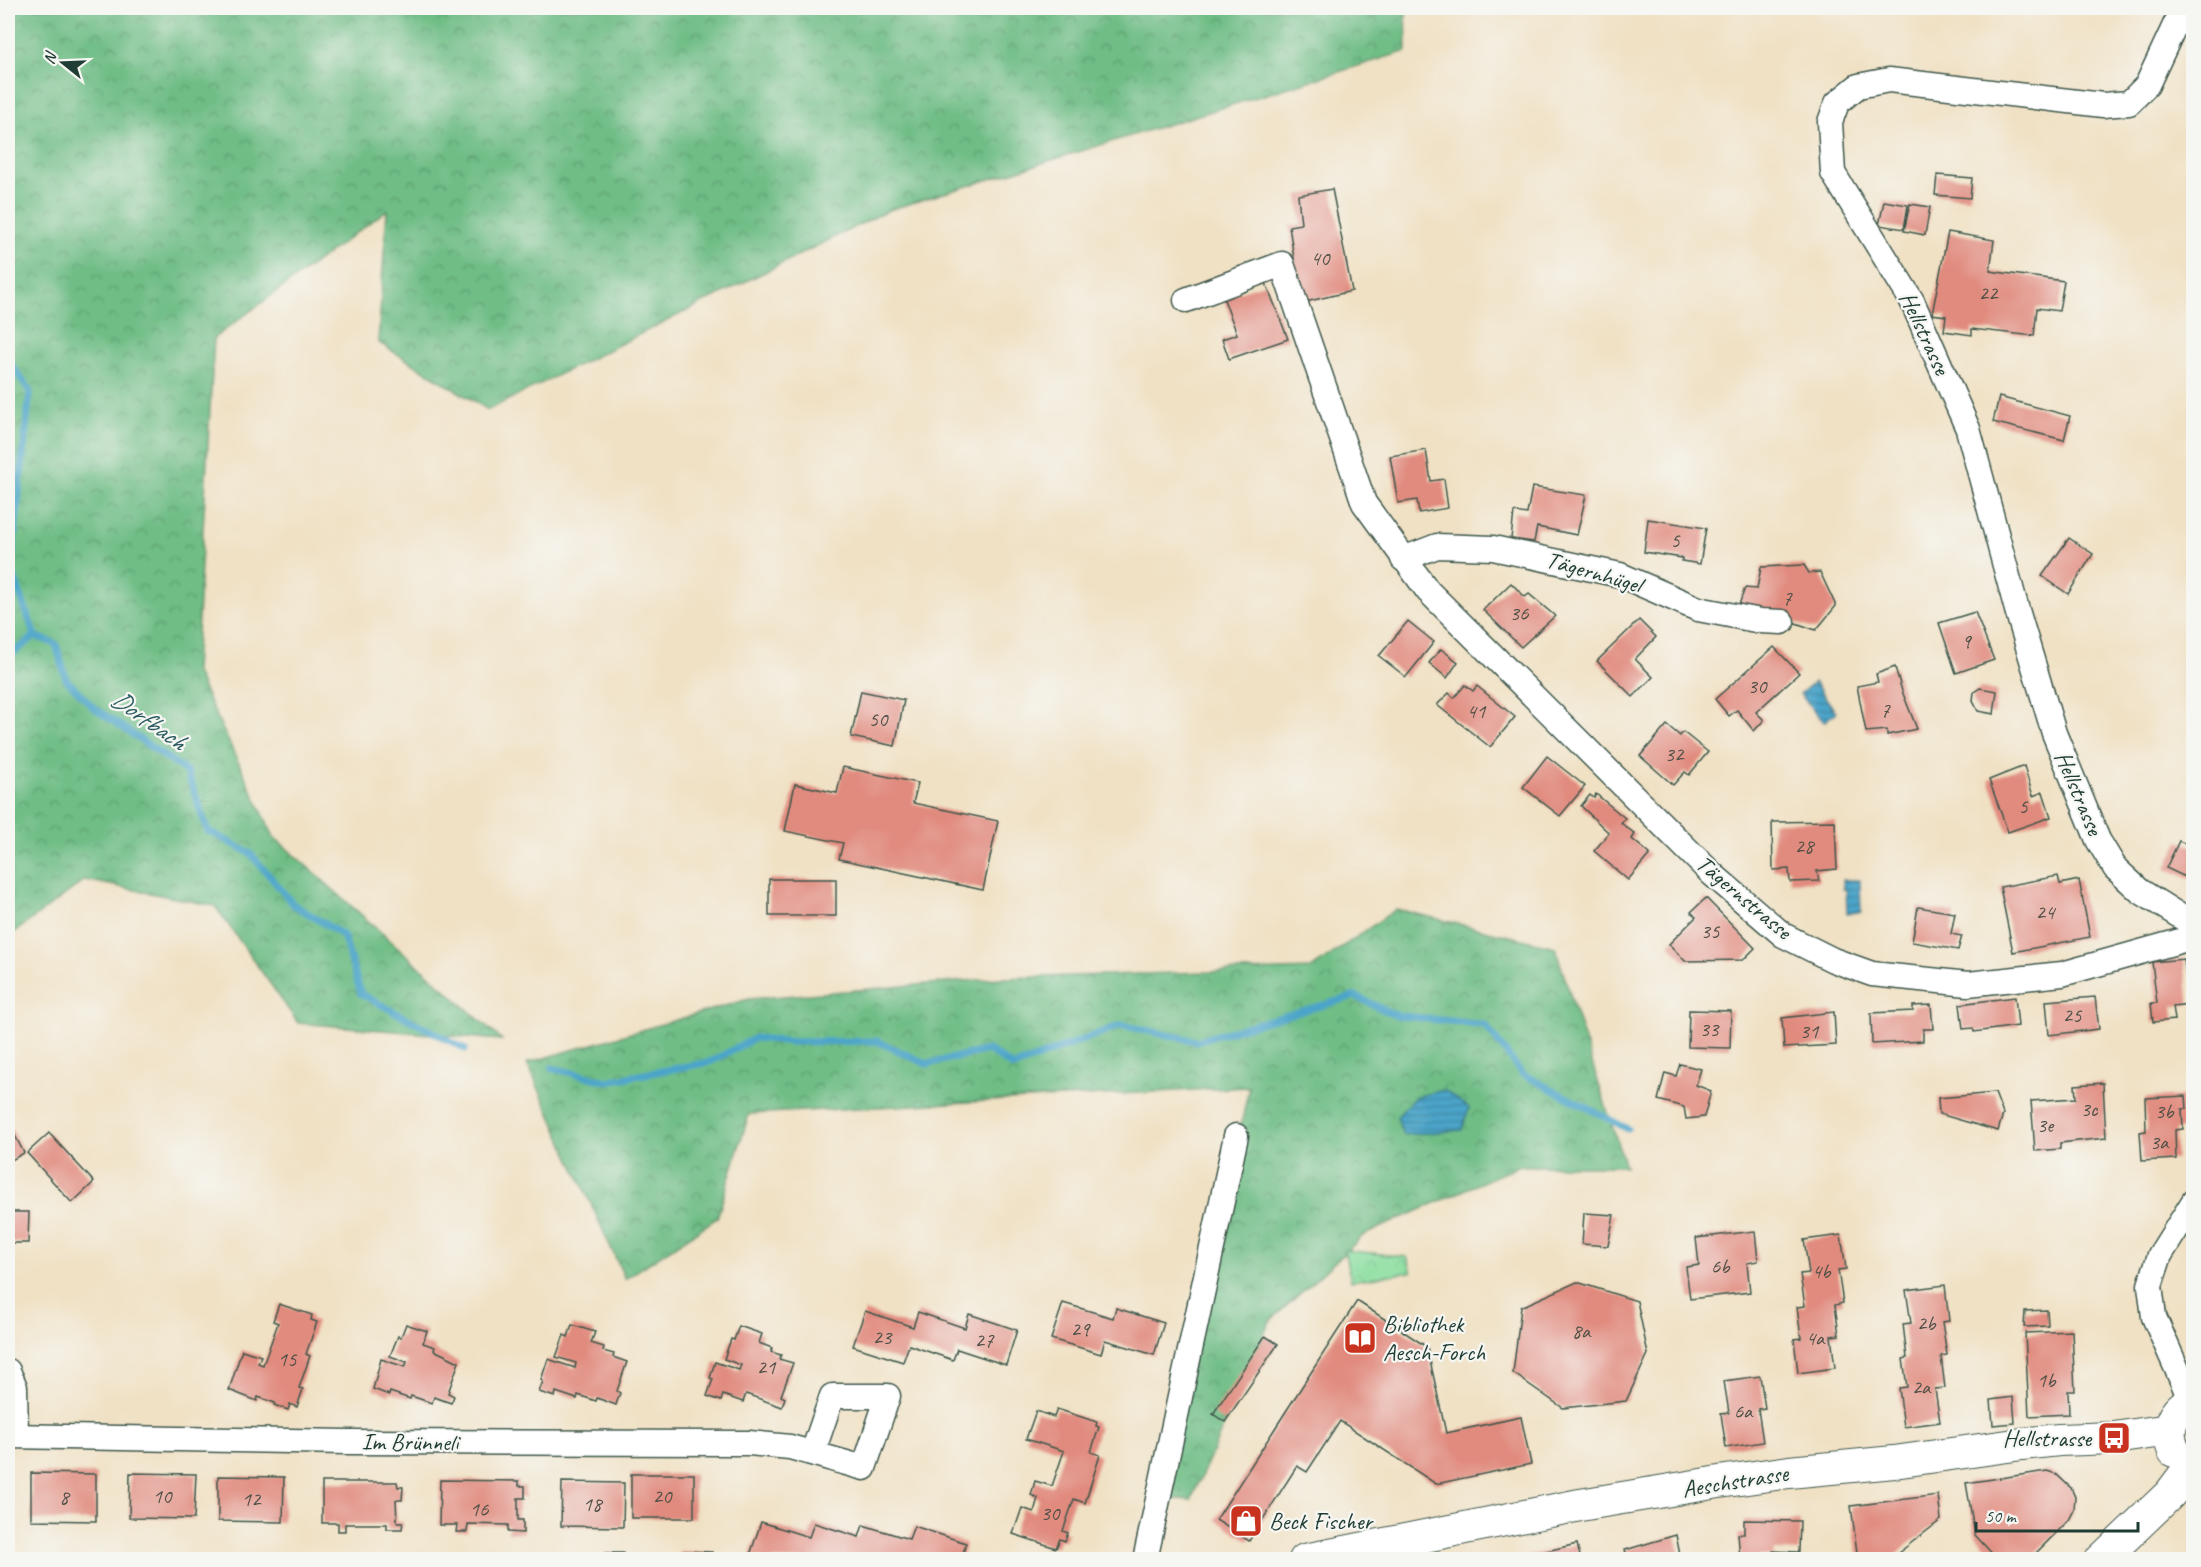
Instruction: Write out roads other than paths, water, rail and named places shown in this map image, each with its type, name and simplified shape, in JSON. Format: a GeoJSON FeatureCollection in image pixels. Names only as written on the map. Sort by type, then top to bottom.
{"type":"FeatureCollection","features":[{"type":"Feature","properties":{"kind":"main road"},"geometry":{"type":"LineString","coordinates":[[2101,1560],[2170,1494],[2192,1466],[2177,1455],[2169,1430],[2174,1416],[2192,1401]]}},
{"type":"Feature","properties":{"kind":"main road","name":"Aeschstrasse"},"geometry":{"type":"LineString","coordinates":[[1305,1560],[1580,1505],[1731,1480],[1894,1462],[2022,1444],[2114,1438],[2169,1430]]}},
{"type":"Feature","properties":{"kind":"street","name":"Hellstrasse"},"geometry":{"type":"LineString","coordinates":[[2182,8],[2148,85],[2129,103],[2103,105],[1889,80],[1858,86],[1837,103],[1830,122],[1833,173],[1912,301],[1968,429],[2017,610],[2054,733],[2098,840],[2115,868],[2140,891],[2193,925]]}},
{"type":"Feature","properties":{"kind":"street","name":"Tägernstrasse"},"geometry":{"type":"LineString","coordinates":[[1186,300],[1282,264],[1364,503],[1403,560],[1428,591],[1712,874],[1783,935],[1833,960],[1872,974],[1968,984],[2062,975],[2193,937]]}},
{"type":"Feature","properties":{"kind":"street","name":"Tägernhügel"},"geometry":{"type":"LineString","coordinates":[[1403,560],[1437,546],[1493,548],[1620,575],[1698,609],[1761,621],[1782,622]]}},
{"type":"Feature","properties":{"kind":"street"},"geometry":{"type":"LineString","coordinates":[[1145,1560],[1236,1136]]}},
{"type":"Feature","properties":{"kind":"street"},"geometry":{"type":"LineString","coordinates":[[2192,1401],[2154,1317],[2150,1285],[2160,1255],[2193,1201]]}},
{"type":"Feature","properties":{"kind":"street"},"geometry":{"type":"LineString","coordinates":[[8,1371],[15,1387],[12,1436]]}},
{"type":"Feature","properties":{"kind":"street","name":"Im Brünneli"},"geometry":{"type":"LineString","coordinates":[[12,1436],[359,1442],[749,1443],[813,1452]]}},
{"type":"Feature","properties":{"kind":"water"},"geometry":{"type":"Polygon","coordinates":[[[1814,682],[1836,712],[1824,722],[1800,694],[1814,682]]]}},
{"type":"Feature","properties":{"kind":"water"},"geometry":{"type":"Polygon","coordinates":[[[1843,880],[1860,880],[1861,912],[1847,913],[1846,889],[1843,889],[1843,880]]]}},
{"type":"Feature","properties":{"kind":"water"},"geometry":{"type":"Polygon","coordinates":[[[1444,1090],[1469,1108],[1462,1130],[1403,1135],[1397,1117],[1415,1097],[1444,1090]]]}},
{"type":"Feature","properties":{"kind":"waterway","name":"Dorfbach"},"geometry":{"type":"LineString","coordinates":[[8,360],[30,391],[11,568],[35,636],[56,644],[66,679],[93,707],[187,772],[208,831],[250,853],[294,905],[343,935],[361,994],[465,1049]]}},
{"type":"Feature","properties":{"kind":"waterway"},"geometry":{"type":"LineString","coordinates":[[8,657],[35,636]]}},
{"type":"Feature","properties":{"kind":"waterway"},"geometry":{"type":"LineString","coordinates":[[552,1068],[607,1081],[710,1062],[755,1038],[793,1042],[877,1041],[927,1064],[988,1050],[1013,1067],[1121,1025],[1196,1041],[1355,996],[1395,1015],[1485,1025],[1522,1074],[1628,1129]]}},
{"type":"Feature","properties":{"kind":"place","name":"Bibliothek Aesch-Forch"},"geometry":{"type":"Point","coordinates":[1360,1338]}},
{"type":"Feature","properties":{"kind":"place","name":"Hellstrasse"},"geometry":{"type":"Point","coordinates":[2114,1438]}},
{"type":"Feature","properties":{"kind":"place","name":"Beck Fischer"},"geometry":{"type":"Point","coordinates":[1246,1521]}}]}
